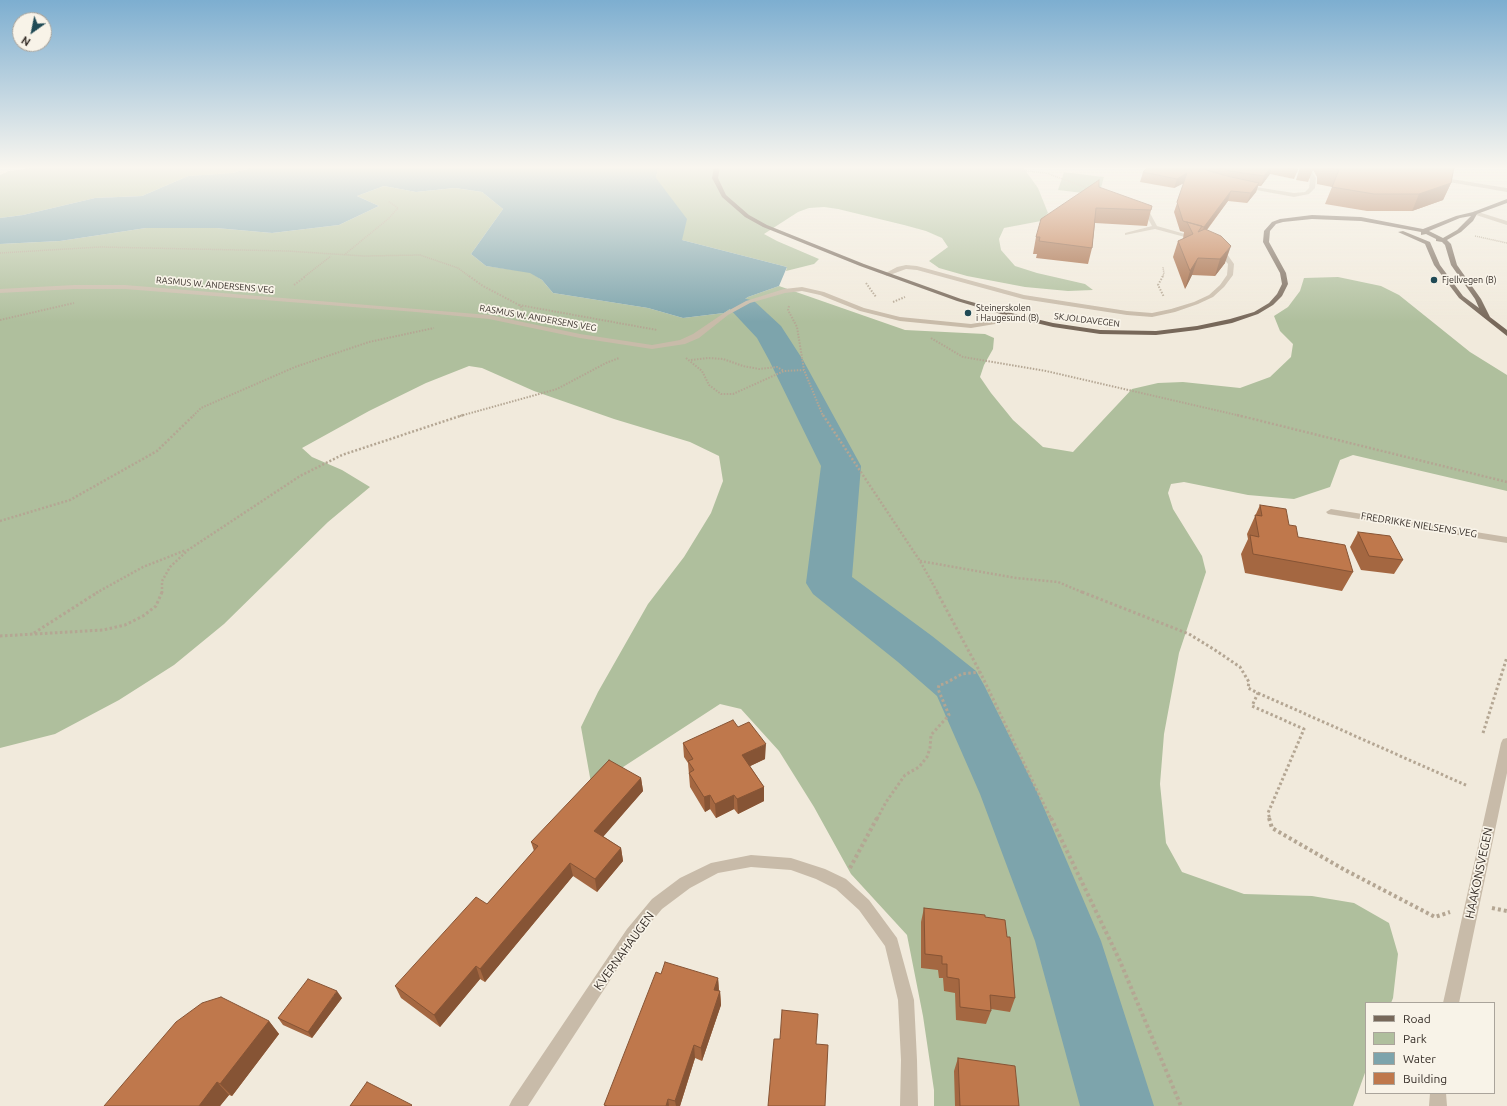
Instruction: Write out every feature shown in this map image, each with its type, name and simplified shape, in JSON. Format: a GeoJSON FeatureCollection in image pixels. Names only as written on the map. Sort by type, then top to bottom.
{"type":"FeatureCollection","features":[{"type":"Feature","properties":{"kind":"main road","name":"SKJOLDAVEGEN"},"geometry":{"type":"LineString","coordinates":[[752,219],[765,226],[887,274],[959,300],[1013,316],[1073,329],[1123,334],[1156,333],[1197,328],[1256,313],[1271,304],[1280,295],[1285,284],[1283,273],[1266,242],[1266,236],[1270,227],[1274,223],[1289,219]]}},
{"type":"Feature","properties":{"kind":"main road","name":"SKJOLDAVEGEN"},"geometry":{"type":"LineString","coordinates":[[1342,219],[1382,227],[1421,239],[1443,240]]}},
{"type":"Feature","properties":{"kind":"main road","name":"SKJOLDAVEGEN"},"geometry":{"type":"LineString","coordinates":[[1344,219],[1388,224],[1424,232],[1443,240]]}},
{"type":"Feature","properties":{"kind":"main road"},"geometry":{"type":"LineString","coordinates":[[1454,219],[1424,232],[1421,239],[1428,243],[1437,265],[1461,297],[1507,334]]}},
{"type":"Feature","properties":{"kind":"main road"},"geometry":{"type":"LineString","coordinates":[[1472,219],[1459,231],[1443,240],[1448,244],[1454,265],[1478,299],[1487,317]]}},
{"type":"Feature","properties":{"kind":"street"},"geometry":{"type":"LineString","coordinates":[[1150,219],[1155,227]]}},
{"type":"Feature","properties":{"kind":"street"},"geometry":{"type":"LineString","coordinates":[[1493,219],[1507,223]]}},
{"type":"Feature","properties":{"kind":"street"},"geometry":{"type":"LineString","coordinates":[[1127,234],[1155,227],[1201,240]]}},
{"type":"Feature","properties":{"kind":"street"},"geometry":{"type":"LineString","coordinates":[[887,274],[897,269],[906,267],[917,268],[1023,298],[1152,315],[1173,311],[1211,296],[1222,286],[1230,275],[1231,264],[1226,255],[1215,246]]}},
{"type":"Feature","properties":{"kind":"street","name":"RASMUS W. ANDERSENS VEG"},"geometry":{"type":"LineString","coordinates":[[0,291],[67,287],[153,289],[489,317],[580,336],[652,347],[682,342],[691,338],[705,330],[726,314],[748,302],[784,291],[802,289],[822,293],[862,310],[900,319],[971,326],[1005,321],[1013,316]]}},
{"type":"Feature","properties":{"kind":"street","name":"FREDRIKKE NIELSENS VEG"},"geometry":{"type":"LineString","coordinates":[[1331,512],[1507,540]]}},
{"type":"Feature","properties":{"kind":"street","name":"HAAKONSVEGEN"},"geometry":{"type":"LineString","coordinates":[[1451,1002],[1507,743]]}},
{"type":"Feature","properties":{"kind":"street","name":"KVERNAHAUGEN"},"geometry":{"type":"LineString","coordinates":[[518,1106],[632,934],[657,904],[685,883],[716,867],[752,861],[791,864],[820,874],[841,884],[864,905],[892,943],[906,1000],[909,1060],[909,1106]]}},
{"type":"Feature","properties":{"kind":"street"},"geometry":{"type":"LineString","coordinates":[[1438,1094],[1438,1106]]}},
{"type":"Feature","properties":{"kind":"path"},"geometry":{"type":"LineString","coordinates":[[343,256],[388,219]]}},
{"type":"Feature","properties":{"kind":"path"},"geometry":{"type":"LineString","coordinates":[[1474,236],[1507,243]]}},
{"type":"Feature","properties":{"kind":"path"},"geometry":{"type":"LineString","coordinates":[[0,253],[100,247],[287,252],[343,256],[420,254],[458,268],[483,286],[518,304],[663,331],[691,338]]}},
{"type":"Feature","properties":{"kind":"path"},"geometry":{"type":"LineString","coordinates":[[277,299],[332,255]]}},
{"type":"Feature","properties":{"kind":"path"},"geometry":{"type":"LineString","coordinates":[[1163,266],[1164,274],[1158,285],[1162,295],[1173,311]]}},
{"type":"Feature","properties":{"kind":"path"},"geometry":{"type":"LineString","coordinates":[[866,282],[880,301]]}},
{"type":"Feature","properties":{"kind":"path"},"geometry":{"type":"LineString","coordinates":[[0,320],[77,303]]}},
{"type":"Feature","properties":{"kind":"path"},"geometry":{"type":"LineString","coordinates":[[518,304],[540,327]]}},
{"type":"Feature","properties":{"kind":"path"},"geometry":{"type":"LineString","coordinates":[[792,304],[788,306],[788,310],[797,327],[804,370],[820,411],[920,561],[980,672],[1119,959],[1181,1106]]}},
{"type":"Feature","properties":{"kind":"path"},"geometry":{"type":"LineString","coordinates":[[0,521],[70,500],[157,451],[201,408],[295,367],[369,342],[435,328]]}},
{"type":"Feature","properties":{"kind":"path"},"geometry":{"type":"LineString","coordinates":[[929,337],[963,356],[1046,371],[1212,409],[1507,482]]}},
{"type":"Feature","properties":{"kind":"path"},"geometry":{"type":"LineString","coordinates":[[0,636],[103,630],[125,626],[156,606],[162,595],[162,581],[170,567],[188,550],[300,476],[342,455],[393,437],[473,412],[557,389],[606,363],[627,355],[640,345]]}},
{"type":"Feature","properties":{"kind":"path"},"geometry":{"type":"LineString","coordinates":[[664,346],[691,360],[702,371],[709,385],[721,394],[733,394],[784,371],[804,370]]}},
{"type":"Feature","properties":{"kind":"path"},"geometry":{"type":"LineString","coordinates":[[691,360],[708,358],[723,359],[743,366],[759,369],[777,367],[784,371]]}},
{"type":"Feature","properties":{"kind":"path"},"geometry":{"type":"LineString","coordinates":[[33,634],[111,584],[143,567],[188,550]]}},
{"type":"Feature","properties":{"kind":"path"},"geometry":{"type":"LineString","coordinates":[[920,561],[1016,578],[1058,582],[1095,598],[1189,634],[1240,667],[1249,682],[1248,688],[1468,786]]}},
{"type":"Feature","properties":{"kind":"path"},"geometry":{"type":"LineString","coordinates":[[1483,734],[1507,657]]}},
{"type":"Feature","properties":{"kind":"path"},"geometry":{"type":"LineString","coordinates":[[841,884],[886,802],[905,775],[919,767],[927,757],[930,748],[931,735],[935,729],[950,715],[938,689],[939,685],[944,684],[962,674],[980,672]]}},
{"type":"Feature","properties":{"kind":"path"},"geometry":{"type":"LineString","coordinates":[[1258,693],[1252,706],[1304,729],[1268,813],[1272,828],[1345,870],[1435,917]]}},
{"type":"Feature","properties":{"kind":"green space"},"geometry":{"type":"Polygon","coordinates":[[[352,219],[496,219],[471,254],[486,266],[530,272],[542,280],[553,293],[648,308],[683,318],[724,313],[748,297],[779,286],[905,330],[985,334],[994,338],[993,349],[984,365],[980,377],[991,393],[1013,420],[1043,447],[1073,452],[1132,389],[1158,383],[1183,382],[1240,388],[1270,377],[1291,357],[1293,344],[1280,331],[1274,316],[1288,307],[1300,291],[1304,278],[1338,277],[1381,286],[1399,295],[1470,352],[1507,375],[1507,491],[1353,455],[1340,460],[1330,487],[1294,499],[1248,495],[1184,482],[1171,484],[1168,493],[1173,509],[1202,556],[1206,572],[1179,653],[1164,734],[1160,784],[1166,843],[1182,872],[1244,894],[1312,896],[1354,903],[1389,923],[1398,954],[1393,998],[1391,1002],[1365,1002],[1365,1073],[1353,1106],[934,1106],[934,1090],[923,1016],[907,935],[851,874],[814,807],[779,751],[741,709],[720,704],[620,769],[593,794],[581,727],[598,692],[648,604],[684,557],[711,513],[723,481],[719,456],[690,442],[614,419],[534,391],[482,368],[469,366],[426,383],[369,411],[302,448],[312,457],[342,470],[370,487],[328,522],[224,624],[174,665],[119,700],[55,734],[0,748],[0,244],[60,241],[146,228],[216,228],[272,233],[339,225],[352,219]]]}},
{"type":"Feature","properties":{"kind":"green space"},"geometry":{"type":"Polygon","coordinates":[[[673,219],[788,219],[764,234],[819,259],[814,264],[786,271],[787,267],[682,240],[673,219]]]}},
{"type":"Feature","properties":{"kind":"green space"},"geometry":{"type":"Polygon","coordinates":[[[878,219],[1043,219],[1041,221],[1004,228],[999,239],[1001,250],[1015,266],[1037,273],[1085,284],[1093,290],[1068,291],[1025,287],[967,276],[939,268],[929,261],[948,247],[942,238],[926,231],[878,219]]]}},
{"type":"Feature","properties":{"kind":"water"},"geometry":{"type":"Polygon","coordinates":[[[0,219],[352,219],[339,225],[272,233],[216,228],[146,228],[60,241],[0,244],[0,219]]]}},
{"type":"Feature","properties":{"kind":"water"},"geometry":{"type":"Polygon","coordinates":[[[496,219],[687,219],[682,240],[787,267],[779,286],[748,297],[724,313],[683,318],[648,308],[553,293],[542,280],[530,273],[486,266],[471,254],[496,219]]]}},
{"type":"Feature","properties":{"kind":"building"},"geometry":{"type":"Polygon","coordinates":[[[1041,219],[1095,219],[1092,248],[1039,241],[1040,237],[1036,237],[1041,219]]]}},
{"type":"Feature","properties":{"kind":"building"},"geometry":{"type":"Polygon","coordinates":[[[1182,219],[1210,219],[1204,227],[1183,221],[1182,219]]]}},
{"type":"Feature","properties":{"kind":"building"},"geometry":{"type":"Polygon","coordinates":[[[1187,222],[1202,226],[1198,232],[1205,229],[1221,236],[1231,246],[1220,259],[1198,258],[1190,271],[1178,241],[1193,234],[1187,222]]]}},
{"type":"Feature","properties":{"kind":"building"},"geometry":{"type":"Polygon","coordinates":[[[1260,505],[1286,509],[1289,525],[1296,526],[1298,537],[1345,545],[1353,572],[1253,554],[1250,535],[1259,537],[1255,515],[1262,516],[1260,505]]]}},
{"type":"Feature","properties":{"kind":"building"},"geometry":{"type":"Polygon","coordinates":[[[1358,532],[1390,536],[1403,560],[1369,556],[1358,532]]]}},
{"type":"Feature","properties":{"kind":"building"},"geometry":{"type":"Polygon","coordinates":[[[733,720],[738,727],[749,722],[766,744],[742,755],[764,787],[737,799],[734,795],[715,804],[710,795],[704,797],[689,773],[694,770],[688,761],[693,759],[683,743],[733,720]]]}},
{"type":"Feature","properties":{"kind":"building"},"geometry":{"type":"Polygon","coordinates":[[[609,760],[641,778],[594,831],[621,848],[595,879],[570,863],[480,969],[476,966],[434,1015],[395,986],[476,897],[487,904],[538,846],[531,842],[609,760]]]}},
{"type":"Feature","properties":{"kind":"building"},"geometry":{"type":"Polygon","coordinates":[[[924,908],[985,915],[985,917],[1005,920],[1007,937],[1010,937],[1015,998],[990,995],[991,1011],[960,1007],[959,979],[947,977],[947,964],[942,964],[942,956],[925,954],[924,908]]]}},
{"type":"Feature","properties":{"kind":"building"},"geometry":{"type":"Polygon","coordinates":[[[665,962],[718,978],[714,990],[720,991],[701,1048],[694,1045],[675,1101],[668,1099],[666,1106],[604,1105],[656,972],[661,974],[665,962]]]}},
{"type":"Feature","properties":{"kind":"building"},"geometry":{"type":"Polygon","coordinates":[[[308,979],[337,991],[308,1032],[278,1018],[308,979]]]}},
{"type":"Feature","properties":{"kind":"building"},"geometry":{"type":"Polygon","coordinates":[[[221,997],[269,1021],[220,1084],[217,1082],[199,1106],[104,1106],[176,1022],[202,1003],[221,997]]]}},
{"type":"Feature","properties":{"kind":"building"},"geometry":{"type":"Polygon","coordinates":[[[782,1010],[818,1014],[816,1044],[828,1045],[825,1106],[768,1106],[774,1039],[780,1039],[782,1010]]]}},
{"type":"Feature","properties":{"kind":"building"},"geometry":{"type":"Polygon","coordinates":[[[958,1058],[1015,1066],[1019,1106],[960,1106],[958,1058]]]}},
{"type":"Feature","properties":{"kind":"building"},"geometry":{"type":"Polygon","coordinates":[[[367,1082],[412,1105],[350,1106],[367,1082]]]}},
{"type":"Feature","properties":{"kind":"waterway"},"geometry":{"type":"LineString","coordinates":[[743,307],[770,333],[786,360],[841,466],[829,583],[915,649],[958,685],[1009,794],[1068,941],[1117,1106]]}},
{"type":"Feature","properties":{"kind":"place","name":"Fjellvegen (B)"},"geometry":{"type":"Point","coordinates":[1434,280]}},
{"type":"Feature","properties":{"kind":"place","name":"Steinerskolen i Haugesund (B)"},"geometry":{"type":"Point","coordinates":[968,313]}}]}
